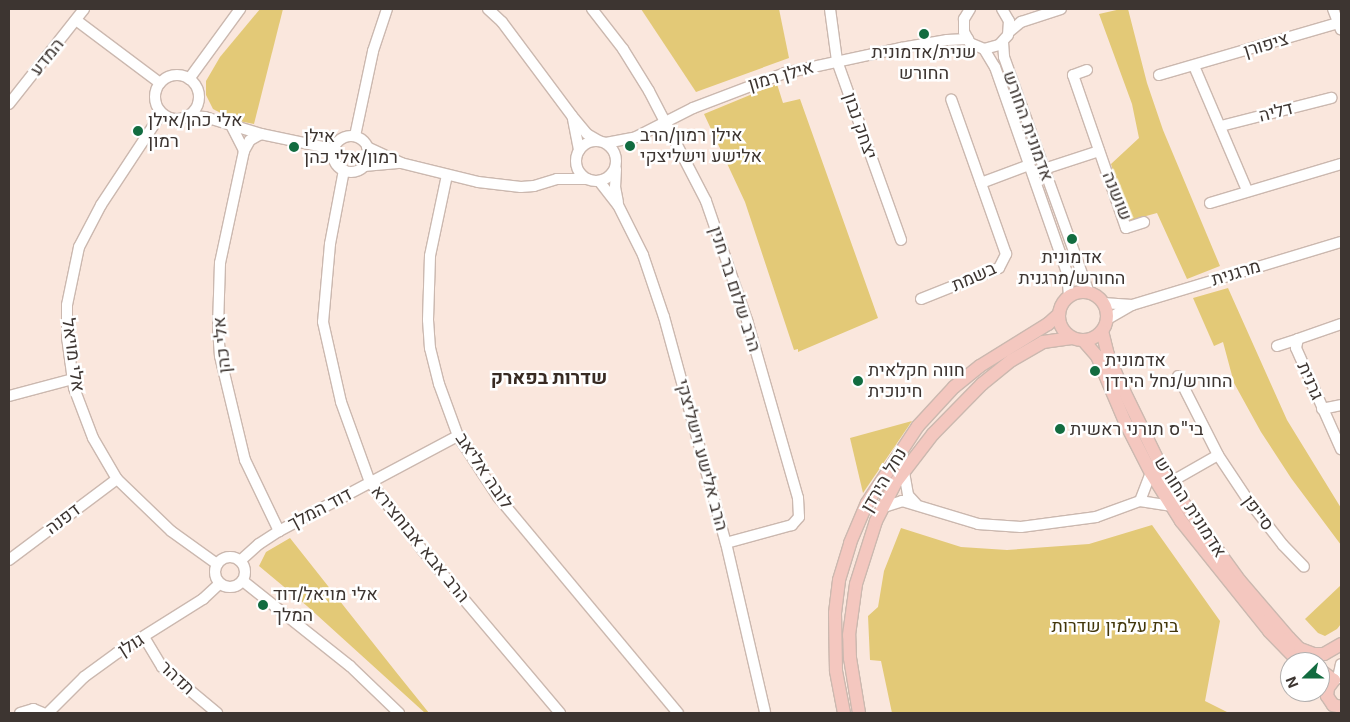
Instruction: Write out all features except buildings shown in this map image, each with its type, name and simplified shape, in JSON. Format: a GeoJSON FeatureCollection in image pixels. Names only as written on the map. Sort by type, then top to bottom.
{"type":"FeatureCollection","features":[{"type":"Feature","properties":{"kind":"main road"},"geometry":{"type":"LineString","coordinates":[[1080,292],[1089,293],[1103,303],[1104,326],[1096,337],[1078,339],[1062,328],[1059,314],[1062,305],[1069,297],[1080,292]]}},
{"type":"Feature","properties":{"kind":"main road","name":"נחל הירדן"},"geometry":{"type":"LineString","coordinates":[[844,713],[836,670],[835,613],[839,580],[850,543],[867,503],[918,426],[954,388],[1007,348],[1048,324],[1059,314]]}},
{"type":"Feature","properties":{"kind":"main road","name":"אדמונית החורש"},"geometry":{"type":"LineString","coordinates":[[1104,326],[1106,350],[1118,379],[1169,483],[1213,546],[1302,652]]}},
{"type":"Feature","properties":{"kind":"main road","name":"נחל הירדן"},"geometry":{"type":"LineString","coordinates":[[859,713],[850,658],[852,611],[856,584],[867,542],[904,472],[949,416],[1012,360],[1043,342],[1078,339]]}},
{"type":"Feature","properties":{"kind":"main road","name":"אדמונית החורש"},"geometry":{"type":"LineString","coordinates":[[1078,339],[1097,356],[1125,422],[1151,473],[1171,506],[1212,562],[1269,631],[1289,652]]}},
{"type":"Feature","properties":{"kind":"main road"},"geometry":{"type":"LineString","coordinates":[[1297,647],[1314,654],[1324,654],[1341,644]]}},
{"type":"Feature","properties":{"kind":"main road"},"geometry":{"type":"LineString","coordinates":[[1332,681],[1328,698],[1339,709]]}},
{"type":"Feature","properties":{"kind":"street","name":"המדע"},"geometry":{"type":"LineString","coordinates":[[9,104],[84,9]]}},
{"type":"Feature","properties":{"kind":"street"},"geometry":{"type":"LineString","coordinates":[[189,79],[240,9]]}},
{"type":"Feature","properties":{"kind":"street"},"geometry":{"type":"LineString","coordinates":[[355,136],[373,51],[387,9]]}},
{"type":"Feature","properties":{"kind":"street"},"geometry":{"type":"LineString","coordinates":[[367,147],[402,164],[446,175],[521,187],[534,186],[557,179],[599,182],[610,176],[616,163],[612,148],[587,134],[502,22],[488,9]]}},
{"type":"Feature","properties":{"kind":"street","name":"הרב שלום בר חנין"},"geometry":{"type":"LineString","coordinates":[[592,9],[623,49],[665,121],[706,201],[747,320],[798,498],[799,517],[792,525],[726,543]]}},
{"type":"Feature","properties":{"kind":"street","name":"יצחק נבון"},"geometry":{"type":"LineString","coordinates":[[830,9],[837,61],[901,240]]}},
{"type":"Feature","properties":{"kind":"street"},"geometry":{"type":"LineString","coordinates":[[970,9],[963,24],[968,40],[973,45],[984,49],[994,48],[1003,42],[1009,32],[1021,22],[1061,9]]}},
{"type":"Feature","properties":{"kind":"street"},"geometry":{"type":"LineString","coordinates":[[1003,9],[1031,18]]}},
{"type":"Feature","properties":{"kind":"street"},"geometry":{"type":"LineString","coordinates":[[1003,9],[1009,21],[1009,32]]}},
{"type":"Feature","properties":{"kind":"street"},"geometry":{"type":"LineString","coordinates":[[1333,9],[1339,27]]}},
{"type":"Feature","properties":{"kind":"street"},"geometry":{"type":"LineString","coordinates":[[76,20],[160,82]]}},
{"type":"Feature","properties":{"kind":"street","name":"אילן רמון"},"geometry":{"type":"LineString","coordinates":[[935,42],[948,36],[963,24]]}},
{"type":"Feature","properties":{"kind":"street","name":"ציפורן"},"geometry":{"type":"LineString","coordinates":[[1159,76],[1339,27]]}},
{"type":"Feature","properties":{"kind":"street","name":"אילן רמון"},"geometry":{"type":"LineString","coordinates":[[616,163],[625,148],[636,137],[665,121],[744,87],[784,73],[935,42],[968,40]]}},
{"type":"Feature","properties":{"kind":"street","name":"אדמונית החורש"},"geometry":{"type":"LineString","coordinates":[[1003,42],[1004,57],[1089,293]]}},
{"type":"Feature","properties":{"kind":"street","name":"אדמונית החורש"},"geometry":{"type":"LineString","coordinates":[[984,49],[995,67],[1067,273],[1069,297]]}},
{"type":"Feature","properties":{"kind":"street"},"geometry":{"type":"LineString","coordinates":[[1194,66],[1247,190]]}},
{"type":"Feature","properties":{"kind":"street","name":"שושנה"},"geometry":{"type":"LineString","coordinates":[[1087,70],[1073,75],[1126,228],[1144,222]]}},
{"type":"Feature","properties":{"kind":"street"},"geometry":{"type":"LineString","coordinates":[[219,121],[211,116],[199,98],[196,86],[189,79],[174,75],[160,82],[154,98],[161,114],[175,119],[188,116],[205,117],[261,134],[333,149]]}},
{"type":"Feature","properties":{"kind":"street"},"geometry":{"type":"LineString","coordinates":[[188,116],[194,110],[199,98]]}},
{"type":"Feature","properties":{"kind":"street","name":"דליה"},"geometry":{"type":"LineString","coordinates":[[1221,126],[1331,98]]}},
{"type":"Feature","properties":{"kind":"street","name":"בשמת"},"geometry":{"type":"LineString","coordinates":[[921,299],[999,268],[1004,263],[1006,254],[951,99]]}},
{"type":"Feature","properties":{"kind":"street","name":"אלי מויאל"},"geometry":{"type":"LineString","coordinates":[[161,114],[101,205],[79,246],[67,305],[67,337],[73,379],[93,438],[117,479],[170,531],[217,564]]}},
{"type":"Feature","properties":{"kind":"street"},"geometry":{"type":"LineString","coordinates":[[572,116],[578,154],[578,171],[587,180]]}},
{"type":"Feature","properties":{"kind":"street"},"geometry":{"type":"LineString","coordinates":[[231,125],[244,151]]}},
{"type":"Feature","properties":{"kind":"street"},"geometry":{"type":"LineString","coordinates":[[244,151],[250,140],[261,134]]}},
{"type":"Feature","properties":{"kind":"street"},"geometry":{"type":"LineString","coordinates":[[364,166],[368,157],[367,147],[364,142],[355,136],[344,137],[335,144],[333,149],[336,164],[344,170],[355,171],[364,166],[402,164]]}},
{"type":"Feature","properties":{"kind":"street","name":"אילן רמון"},"geometry":{"type":"LineString","coordinates":[[603,142],[636,137]]}},
{"type":"Feature","properties":{"kind":"street"},"geometry":{"type":"LineString","coordinates":[[557,179],[588,142],[603,142]]}},
{"type":"Feature","properties":{"kind":"street","name":"אלי כהן"},"geometry":{"type":"LineString","coordinates":[[244,151],[220,263],[220,356],[245,460],[279,531]]}},
{"type":"Feature","properties":{"kind":"street","name":"שושנה"},"geometry":{"type":"LineString","coordinates":[[1044,170],[1099,151]]}},
{"type":"Feature","properties":{"kind":"street","name":"הרב אלישע וישליצקי"},"geometry":{"type":"LineString","coordinates":[[616,163],[615,187],[618,205]]}},
{"type":"Feature","properties":{"kind":"street"},"geometry":{"type":"LineString","coordinates":[[1210,202],[1341,164]]}},
{"type":"Feature","properties":{"kind":"street"},"geometry":{"type":"LineString","coordinates":[[981,183],[1029,165]]}},
{"type":"Feature","properties":{"kind":"street","name":"הרב אבא אבוחצירא"},"geometry":{"type":"LineString","coordinates":[[344,170],[330,244],[323,322],[341,402],[370,482],[424,552],[560,713]]}},
{"type":"Feature","properties":{"kind":"street","name":"לובה אליאב"},"geometry":{"type":"LineString","coordinates":[[446,175],[430,256],[428,320],[430,348],[434,366],[458,436],[498,497],[678,713]]}},
{"type":"Feature","properties":{"kind":"street","name":"הרב אלישע וישליצקי"},"geometry":{"type":"LineString","coordinates":[[599,182],[618,205],[643,255],[664,317],[726,543],[766,713]]}},
{"type":"Feature","properties":{"kind":"street","name":"מרגנית"},"geometry":{"type":"LineString","coordinates":[[1104,326],[1132,305],[1341,242]]}},
{"type":"Feature","properties":{"kind":"street","name":"מרגנית"},"geometry":{"type":"LineString","coordinates":[[1103,303],[1132,305]]}},
{"type":"Feature","properties":{"kind":"street","name":"גרנית"},"geometry":{"type":"LineString","coordinates":[[1277,346],[1341,324]]}},
{"type":"Feature","properties":{"kind":"street","name":"גרנית"},"geometry":{"type":"LineString","coordinates":[[1298,340],[1296,348],[1299,356],[1341,449]]}},
{"type":"Feature","properties":{"kind":"street","name":"סייפן"},"geometry":{"type":"LineString","coordinates":[[1178,376],[1218,455],[1248,500],[1283,545],[1304,567]]}},
{"type":"Feature","properties":{"kind":"street"},"geometry":{"type":"LineString","coordinates":[[9,396],[73,379]]}},
{"type":"Feature","properties":{"kind":"street"},"geometry":{"type":"LineString","coordinates":[[1322,409],[1341,405]]}},
{"type":"Feature","properties":{"kind":"street","name":"דוד המלך"},"geometry":{"type":"LineString","coordinates":[[240,561],[259,544],[279,531],[458,436]]}},
{"type":"Feature","properties":{"kind":"street"},"geometry":{"type":"LineString","coordinates":[[1169,483],[1218,455]]}},
{"type":"Feature","properties":{"kind":"street"},"geometry":{"type":"LineString","coordinates":[[904,472],[908,495],[917,505]]}},
{"type":"Feature","properties":{"kind":"street"},"geometry":{"type":"LineString","coordinates":[[1140,502],[1151,473]]}},
{"type":"Feature","properties":{"kind":"street","name":"דפנה"},"geometry":{"type":"LineString","coordinates":[[9,560],[117,479]]}},
{"type":"Feature","properties":{"kind":"street"},"geometry":{"type":"LineString","coordinates":[[884,507],[902,500],[978,524],[1020,527],[1096,517],[1140,502],[1171,506]]}},
{"type":"Feature","properties":{"kind":"street"},"geometry":{"type":"LineString","coordinates":[[227,558],[240,561],[245,570],[243,581],[230,587],[220,583],[215,575],[217,564],[227,558]]}},
{"type":"Feature","properties":{"kind":"street"},"geometry":{"type":"LineString","coordinates":[[243,581],[350,666],[399,713]]}},
{"type":"Feature","properties":{"kind":"street","name":"גולן"},"geometry":{"type":"LineString","coordinates":[[48,713],[84,677],[117,653],[203,600],[220,583]]}},
{"type":"Feature","properties":{"kind":"street","name":"תדהר"},"geometry":{"type":"LineString","coordinates":[[144,636],[162,667],[217,713]]}},
{"type":"Feature","properties":{"kind":"street"},"geometry":{"type":"LineString","coordinates":[[1332,681],[1341,664]]}},
{"type":"Feature","properties":{"kind":"street"},"geometry":{"type":"LineString","coordinates":[[20,713],[33,709],[43,713]]}},
{"type":"Feature","properties":{"kind":"green space"},"geometry":{"type":"Polygon","coordinates":[[[260,9],[283,9],[254,124],[234,120],[213,109],[206,95],[206,81],[220,57],[260,9]]]}},
{"type":"Feature","properties":{"kind":"green space"},"geometry":{"type":"Polygon","coordinates":[[[641,9],[779,9],[789,58],[696,92],[641,9]]]}},
{"type":"Feature","properties":{"kind":"green space"},"geometry":{"type":"Polygon","coordinates":[[[1128,9],[1147,83],[1163,130],[1220,266],[1187,279],[1157,213],[1128,221],[1111,164],[1139,138],[1132,104],[1099,14],[1128,9]]]}},
{"type":"Feature","properties":{"kind":"green space"},"geometry":{"type":"Polygon","coordinates":[[[777,84],[783,103],[800,99],[878,318],[798,352],[798,349],[794,350],[745,202],[704,114],[777,84]]]}},
{"type":"Feature","properties":{"kind":"green space"},"geometry":{"type":"Polygon","coordinates":[[[1228,288],[1287,420],[1341,508],[1341,545],[1291,478],[1261,432],[1234,383],[1223,342],[1214,346],[1193,298],[1228,288]]]}},
{"type":"Feature","properties":{"kind":"green space"},"geometry":{"type":"Polygon","coordinates":[[[912,421],[863,493],[850,438],[912,421]]]}},
{"type":"Feature","properties":{"kind":"green space","name":"בית עלמין שדרות"},"geometry":{"type":"Polygon","coordinates":[[[1152,525],[1220,621],[1205,701],[1229,713],[892,713],[881,661],[870,660],[868,616],[878,607],[884,571],[901,528],[961,547],[1007,550],[1089,544],[1152,525]]]}},
{"type":"Feature","properties":{"kind":"green space"},"geometry":{"type":"Polygon","coordinates":[[[290,538],[429,713],[425,713],[307,606],[259,566],[266,552],[290,538]]]}},
{"type":"Feature","properties":{"kind":"green space"},"geometry":{"type":"Polygon","coordinates":[[[1341,585],[1341,624],[1337,629],[1325,636],[1318,633],[1305,619],[1341,585]]]}},
{"type":"Feature","properties":{"kind":"place","name":"שנית/אדמונית החורש"},"geometry":{"type":"Point","coordinates":[924,34]}},
{"type":"Feature","properties":{"kind":"place","name":"אלי כהן/אילן רמון"},"geometry":{"type":"Point","coordinates":[138,131]}},
{"type":"Feature","properties":{"kind":"place","name":"אילן רמון/הרב אלישע וישליצקי"},"geometry":{"type":"Point","coordinates":[630,146]}},
{"type":"Feature","properties":{"kind":"place","name":"אילן רמון/אלי כהן"},"geometry":{"type":"Point","coordinates":[294,147]}},
{"type":"Feature","properties":{"kind":"place","name":"אדמונית החורש/מרגנית"},"geometry":{"type":"Point","coordinates":[1072,239]}},
{"type":"Feature","properties":{"kind":"place","name":"אדמונית החורש/נחל הירדן"},"geometry":{"type":"Point","coordinates":[1095,371]}},
{"type":"Feature","properties":{"kind":"place","name":"חווה חקלאית חינוכית"},"geometry":{"type":"Point","coordinates":[858,381]}},
{"type":"Feature","properties":{"kind":"place","name":"בי\"ס תורני ראשית"},"geometry":{"type":"Point","coordinates":[1060,429]}},
{"type":"Feature","properties":{"kind":"place","name":"אלי מויאל/דוד המלך"},"geometry":{"type":"Point","coordinates":[263,605]}},
{"type":"Feature","properties":{"kind":"district","name":"שדרות בפארק"},"geometry":{"type":"Point","coordinates":[549,378]}}]}
